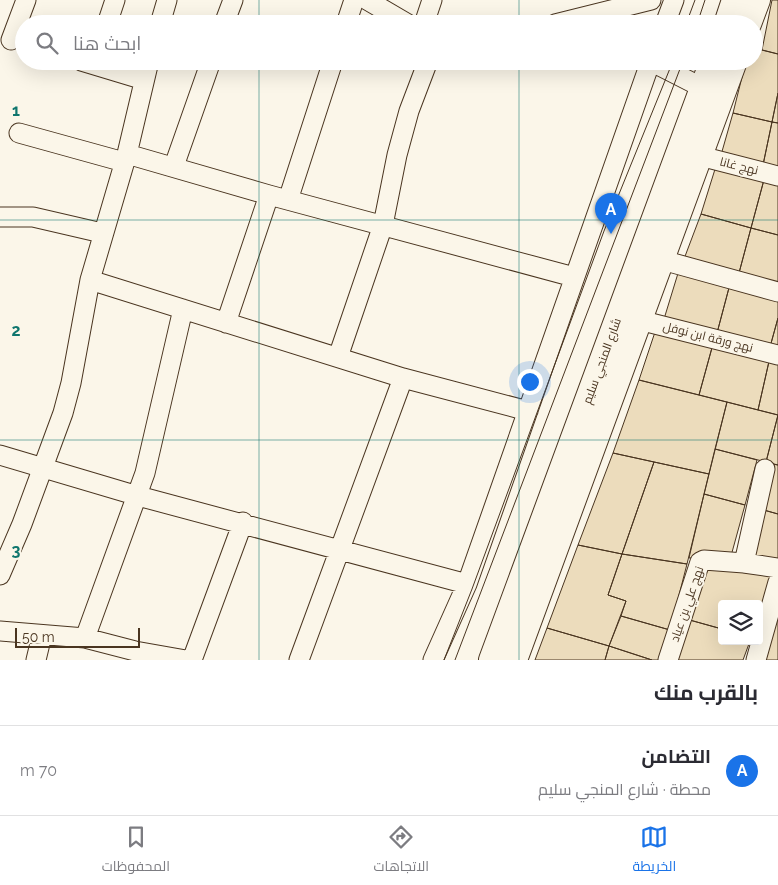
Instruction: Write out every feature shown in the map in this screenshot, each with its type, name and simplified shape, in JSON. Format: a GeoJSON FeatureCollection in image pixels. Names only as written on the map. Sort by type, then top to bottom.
{"type":"FeatureCollection","features":[{"type":"Feature","properties":{"kind":"main road"},"geometry":{"type":"LineString","coordinates":[[729,15],[734,0]]}},
{"type":"Feature","properties":{"kind":"main road"},"geometry":{"type":"LineString","coordinates":[[752,15],[758,0]]}},
{"type":"Feature","properties":{"kind":"main road","name":"شارع المنجي سليم"},"geometry":{"type":"LineString","coordinates":[[491,660],[709,70]]}},
{"type":"Feature","properties":{"kind":"main road","name":"شارع المنجي سليم"},"geometry":{"type":"LineString","coordinates":[[515,660],[732,70]]}},
{"type":"Feature","properties":{"kind":"street"},"geometry":{"type":"LineString","coordinates":[[21,15],[26,0]]}},
{"type":"Feature","properties":{"kind":"street"},"geometry":{"type":"LineString","coordinates":[[110,15],[115,0]]}},
{"type":"Feature","properties":{"kind":"street"},"geometry":{"type":"LineString","coordinates":[[163,15],[168,0]]}},
{"type":"Feature","properties":{"kind":"street"},"geometry":{"type":"LineString","coordinates":[[227,15],[233,0]]}},
{"type":"Feature","properties":{"kind":"street"},"geometry":{"type":"LineString","coordinates":[[349,15],[354,0]]}},
{"type":"Feature","properties":{"kind":"street"},"geometry":{"type":"LineString","coordinates":[[366,0],[392,15]]}},
{"type":"Feature","properties":{"kind":"street"},"geometry":{"type":"LineString","coordinates":[[427,15],[432,0]]}},
{"type":"Feature","properties":{"kind":"street"},"geometry":{"type":"LineString","coordinates":[[591,15],[651,0]]}},
{"type":"Feature","properties":{"kind":"street"},"geometry":{"type":"LineString","coordinates":[[668,15],[674,0]]}},
{"type":"Feature","properties":{"kind":"street"},"geometry":{"type":"LineString","coordinates":[[112,70],[144,80]]}},
{"type":"Feature","properties":{"kind":"street"},"geometry":{"type":"LineString","coordinates":[[0,575],[44,468],[64,413],[90,280],[125,158],[147,70]]}},
{"type":"Feature","properties":{"kind":"street"},"geometry":{"type":"LineString","coordinates":[[174,166],[208,70]]}},
{"type":"Feature","properties":{"kind":"street"},"geometry":{"type":"LineString","coordinates":[[288,200],[330,70]]}},
{"type":"Feature","properties":{"kind":"street"},"geometry":{"type":"LineString","coordinates":[[338,357],[382,226],[399,146],[425,70]]}},
{"type":"Feature","properties":{"kind":"street"},"geometry":{"type":"LineString","coordinates":[[433,660],[467,584],[574,277],[618,159],[647,70]]}},
{"type":"Feature","properties":{"kind":"street"},"geometry":{"type":"LineString","coordinates":[[666,70],[703,88]]}},
{"type":"Feature","properties":{"kind":"street"},"geometry":{"type":"LineString","coordinates":[[19,133],[125,158],[174,166],[269,195],[574,277]]}},
{"type":"Feature","properties":{"kind":"street","name":"نهج غانا"},"geometry":{"type":"LineString","coordinates":[[700,156],[778,176]]}},
{"type":"Feature","properties":{"kind":"street"},"geometry":{"type":"LineString","coordinates":[[226,323],[269,195]]}},
{"type":"Feature","properties":{"kind":"street"},"geometry":{"type":"LineString","coordinates":[[0,217],[33,216],[102,233]]}},
{"type":"Feature","properties":{"kind":"street"},"geometry":{"type":"LineString","coordinates":[[662,260],[778,292]]}},
{"type":"Feature","properties":{"kind":"street"},"geometry":{"type":"LineString","coordinates":[[90,280],[403,378],[528,411]]}},
{"type":"Feature","properties":{"kind":"street"},"geometry":{"type":"LineString","coordinates":[[85,638],[145,473],[183,309]]}},
{"type":"Feature","properties":{"kind":"street","name":"نهج ورقة ابن نوفل"},"geometry":{"type":"LineString","coordinates":[[639,320],[778,355]]}},
{"type":"Feature","properties":{"kind":"street"},"geometry":{"type":"LineString","coordinates":[[299,660],[341,551],[403,378]]}},
{"type":"Feature","properties":{"kind":"street"},"geometry":{"type":"LineString","coordinates":[[0,455],[138,496],[243,522],[341,551],[467,584]]}},
{"type":"Feature","properties":{"kind":"street"},"geometry":{"type":"LineString","coordinates":[[765,469],[744,563],[778,568]]}},
{"type":"Feature","properties":{"kind":"street"},"geometry":{"type":"LineString","coordinates":[[192,660],[243,522]]}},
{"type":"Feature","properties":{"kind":"street","name":"نهج علي بن عياد"},"geometry":{"type":"LineString","coordinates":[[668,660],[700,562],[704,560],[744,563]]}},
{"type":"Feature","properties":{"kind":"street"},"geometry":{"type":"LineString","coordinates":[[756,660],[778,582]]}},
{"type":"Feature","properties":{"kind":"street"},"geometry":{"type":"LineString","coordinates":[[0,631],[85,638],[134,656],[186,660]]}},
{"type":"Feature","properties":{"kind":"street"},"geometry":{"type":"LineString","coordinates":[[36,660],[42,635]]}},
{"type":"Feature","properties":{"kind":"building"},"geometry":{"type":"Polygon","coordinates":[[[772,0],[778,0],[778,54],[763,50],[772,0]]]}},
{"type":"Feature","properties":{"kind":"building"},"geometry":{"type":"Polygon","coordinates":[[[763,50],[778,54],[778,93],[772,122],[733,113],[744,70],[763,70],[763,50]]]}},
{"type":"Feature","properties":{"kind":"building"},"geometry":{"type":"Polygon","coordinates":[[[778,93],[778,123],[772,122],[778,93]]]}},
{"type":"Feature","properties":{"kind":"building"},"geometry":{"type":"Polygon","coordinates":[[[733,113],[772,122],[763,165],[721,155],[733,113]]]}},
{"type":"Feature","properties":{"kind":"building"},"geometry":{"type":"Polygon","coordinates":[[[772,122],[778,123],[778,169],[763,165],[772,122]]]}},
{"type":"Feature","properties":{"kind":"building"},"geometry":{"type":"Polygon","coordinates":[[[716,166],[765,176],[751,228],[701,214],[716,166]]]}},
{"type":"Feature","properties":{"kind":"building"},"geometry":{"type":"Polygon","coordinates":[[[765,176],[778,179],[778,235],[751,228],[765,176]]]}},
{"type":"Feature","properties":{"kind":"building"},"geometry":{"type":"Polygon","coordinates":[[[701,214],[751,228],[739,273],[684,259],[701,214]]]}},
{"type":"Feature","properties":{"kind":"building"},"geometry":{"type":"Polygon","coordinates":[[[751,228],[778,235],[778,284],[739,273],[751,228]]]}},
{"type":"Feature","properties":{"kind":"building"},"geometry":{"type":"Polygon","coordinates":[[[679,270],[730,284],[717,333],[664,319],[679,270]]]}},
{"type":"Feature","properties":{"kind":"building"},"geometry":{"type":"Polygon","coordinates":[[[730,284],[778,297],[778,318],[770,347],[717,333],[730,284]]]}},
{"type":"Feature","properties":{"kind":"building"},"geometry":{"type":"Polygon","coordinates":[[[778,318],[778,349],[770,347],[778,318]]]}},
{"type":"Feature","properties":{"kind":"building"},"geometry":{"type":"Polygon","coordinates":[[[656,329],[713,344],[699,395],[639,380],[656,329]]]}},
{"type":"Feature","properties":{"kind":"building"},"geometry":{"type":"Polygon","coordinates":[[[713,344],[770,357],[758,410],[699,395],[713,344]]]}},
{"type":"Feature","properties":{"kind":"building"},"geometry":{"type":"Polygon","coordinates":[[[770,357],[778,359],[778,415],[758,410],[770,357]]]}},
{"type":"Feature","properties":{"kind":"building"},"geometry":{"type":"Polygon","coordinates":[[[639,380],[727,402],[709,474],[613,453],[639,380]]]}},
{"type":"Feature","properties":{"kind":"building"},"geometry":{"type":"Polygon","coordinates":[[[727,402],[778,415],[766,462],[715,449],[727,402]]]}},
{"type":"Feature","properties":{"kind":"building"},"geometry":{"type":"Polygon","coordinates":[[[778,415],[778,465],[766,462],[778,415]]]}},
{"type":"Feature","properties":{"kind":"building"},"geometry":{"type":"Polygon","coordinates":[[[715,449],[757,460],[745,505],[704,494],[715,449]]]}},
{"type":"Feature","properties":{"kind":"building"},"geometry":{"type":"Polygon","coordinates":[[[613,453],[654,462],[622,554],[578,545],[613,453]]]}},
{"type":"Feature","properties":{"kind":"building"},"geometry":{"type":"Polygon","coordinates":[[[654,462],[709,474],[687,564],[622,554],[654,462]]]}},
{"type":"Feature","properties":{"kind":"building"},"geometry":{"type":"Polygon","coordinates":[[[772,464],[778,465],[778,514],[760,509],[772,464]]]}},
{"type":"Feature","properties":{"kind":"building"},"geometry":{"type":"Polygon","coordinates":[[[704,494],[745,505],[731,556],[689,558],[704,494]]]}},
{"type":"Feature","properties":{"kind":"building"},"geometry":{"type":"Polygon","coordinates":[[[760,509],[778,514],[778,561],[748,556],[760,509]]]}},
{"type":"Feature","properties":{"kind":"building"},"geometry":{"type":"Polygon","coordinates":[[[578,545],[622,554],[608,595],[626,601],[609,646],[547,628],[578,545]]]}},
{"type":"Feature","properties":{"kind":"building"},"geometry":{"type":"Polygon","coordinates":[[[622,554],[687,564],[670,630],[621,616],[626,601],[608,595],[622,554]]]}},
{"type":"Feature","properties":{"kind":"building"},"geometry":{"type":"Polygon","coordinates":[[[704,566],[773,572],[763,601],[718,600],[718,628],[686,619],[704,566]]]}},
{"type":"Feature","properties":{"kind":"building"},"geometry":{"type":"Polygon","coordinates":[[[778,614],[778,660],[762,660],[778,614]]]}},
{"type":"Feature","properties":{"kind":"building"},"geometry":{"type":"Polygon","coordinates":[[[621,616],[670,630],[662,660],[652,660],[609,646],[621,616]]]}},
{"type":"Feature","properties":{"kind":"building"},"geometry":{"type":"Polygon","coordinates":[[[686,619],[718,628],[718,645],[749,645],[743,660],[674,660],[686,619]]]}},
{"type":"Feature","properties":{"kind":"building"},"geometry":{"type":"Polygon","coordinates":[[[547,628],[609,646],[605,660],[535,660],[547,628]]]}},
{"type":"Feature","properties":{"kind":"building"},"geometry":{"type":"Polygon","coordinates":[[[609,646],[652,660],[605,660],[609,646]]]}},
{"type":"Feature","properties":{"kind":"tram line"},"geometry":{"type":"LineString","coordinates":[[689,15],[695,0]]}},
{"type":"Feature","properties":{"kind":"tram line"},"geometry":{"type":"LineString","coordinates":[[700,15],[705,0]]}},
{"type":"Feature","properties":{"kind":"tram line"},"geometry":{"type":"LineString","coordinates":[[444,660],[604,231],[669,70]]}},
{"type":"Feature","properties":{"kind":"tram line"},"geometry":{"type":"LineString","coordinates":[[455,660],[680,70]]}},
{"type":"Feature","properties":{"kind":"place","name":"التضامن"},"geometry":{"type":"Point","coordinates":[611,234]}}]}
